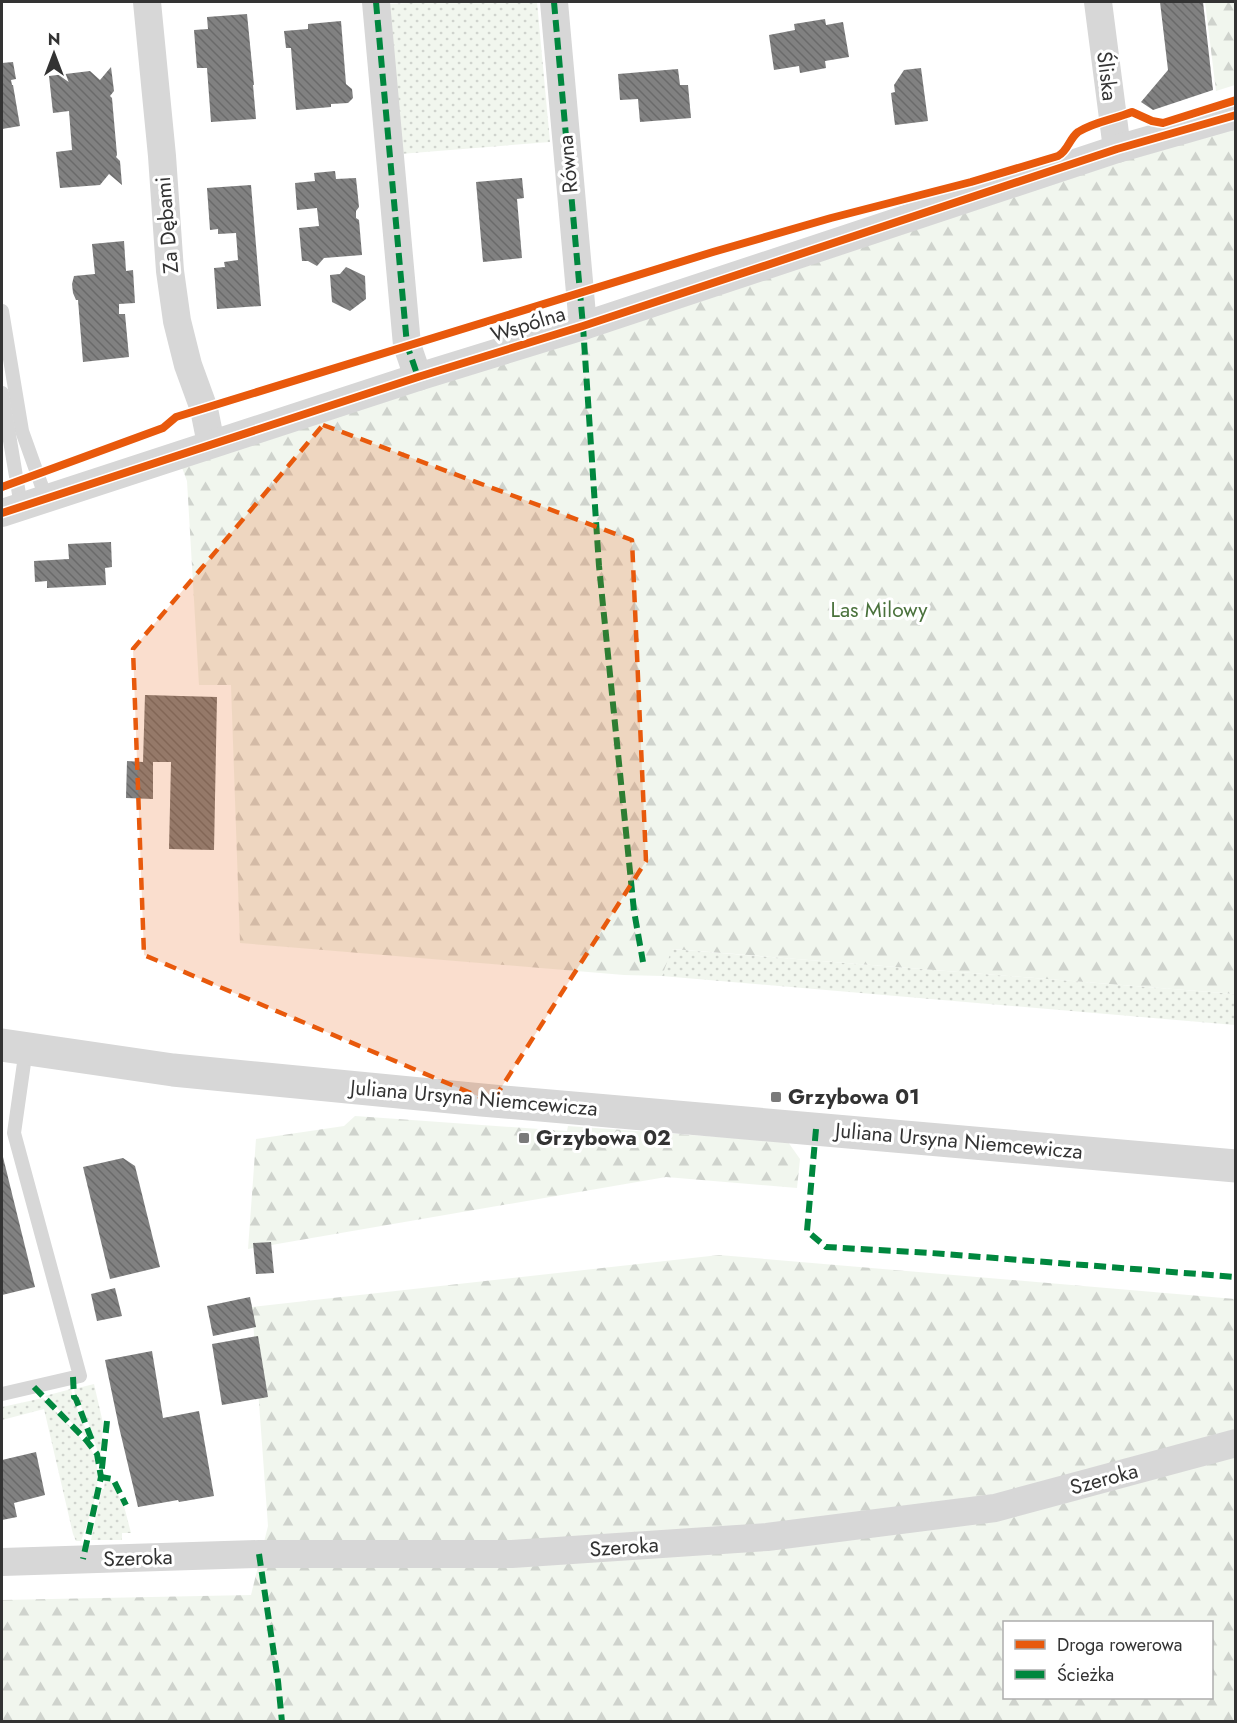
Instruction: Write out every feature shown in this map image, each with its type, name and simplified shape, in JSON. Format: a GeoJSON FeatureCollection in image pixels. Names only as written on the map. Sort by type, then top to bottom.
{"type":"FeatureCollection","features":[{"type":"Feature","properties":{"kind":"street","name":"Za Dębami"},"geometry":{"type":"LineString","coordinates":[[147,2],[162,156],[170,271],[188,365],[204,409],[211,444]]}},
{"type":"Feature","properties":{"kind":"street"},"geometry":{"type":"LineString","coordinates":[[376,2],[407,345],[418,377]]}},
{"type":"Feature","properties":{"kind":"street","name":"Równa"},"geometry":{"type":"LineString","coordinates":[[554,2],[583,326]]}},
{"type":"Feature","properties":{"kind":"street","name":"Śliska"},"geometry":{"type":"LineString","coordinates":[[1098,2],[1117,150]]}},
{"type":"Feature","properties":{"kind":"street","name":"Wspólna"},"geometry":{"type":"LineString","coordinates":[[23,506],[418,377],[583,326],[1117,150],[1236,115]]}},
{"type":"Feature","properties":{"kind":"street","name":"Juliana Ursyna Niemcewicza"},"geometry":{"type":"LineString","coordinates":[[14,1047],[173,1070],[482,1100],[1236,1166]]}},
{"type":"Feature","properties":{"kind":"street","name":"Szeroka"},"geometry":{"type":"LineString","coordinates":[[2,1562],[259,1554],[512,1554],[767,1537],[995,1508],[1236,1443]]}},
{"type":"Feature","properties":{"kind":"lane"},"geometry":{"type":"LineString","coordinates":[[2,312],[22,431],[23,506]]}},
{"type":"Feature","properties":{"kind":"lane"},"geometry":{"type":"LineString","coordinates":[[2,393],[23,506]]}},
{"type":"Feature","properties":{"kind":"lane"},"geometry":{"type":"LineString","coordinates":[[2,1394],[80,1376],[14,1133],[14,1047]]}},
{"type":"Feature","properties":{"kind":"highlighted area"},"geometry":{"type":"Polygon","coordinates":[[[323,425],[632,540],[646,861],[492,1102],[144,955],[133,649],[323,425]]]}},
{"type":"Feature","properties":{"kind":"green space"},"geometry":{"type":"Polygon","coordinates":[[[537,2],[550,142],[400,154],[387,4],[537,2]]]}},
{"type":"Feature","properties":{"kind":"green space"},"geometry":{"type":"Polygon","coordinates":[[[1205,2],[1235,2],[1235,85],[1216,91],[1205,2]]]}},
{"type":"Feature","properties":{"kind":"green space","name":"Las Milowy"},"geometry":{"type":"Polygon","coordinates":[[[1235,123],[1235,994],[672,949],[662,976],[624,975],[240,943],[231,685],[199,685],[187,481],[181,465],[1235,123]]]}},
{"type":"Feature","properties":{"kind":"green space"},"geometry":{"type":"Polygon","coordinates":[[[671,949],[1235,994],[1235,1025],[662,976],[671,949]]]}},
{"type":"Feature","properties":{"kind":"green space"},"geometry":{"type":"Polygon","coordinates":[[[355,1116],[567,1131],[568,1126],[788,1142],[800,1159],[797,1188],[666,1177],[248,1249],[256,1139],[344,1126],[355,1116]]]}},
{"type":"Feature","properties":{"kind":"green space"},"geometry":{"type":"Polygon","coordinates":[[[719,1255],[1235,1299],[1235,1721],[2,1721],[2,1600],[251,1595],[268,1526],[252,1307],[719,1255]]]}},
{"type":"Feature","properties":{"kind":"green space"},"geometry":{"type":"Polygon","coordinates":[[[94,1384],[103,1423],[99,1455],[74,1389],[94,1384]]]}},
{"type":"Feature","properties":{"kind":"green space"},"geometry":{"type":"Polygon","coordinates":[[[71,1389],[94,1449],[84,1435],[45,1396],[71,1389]]]}},
{"type":"Feature","properties":{"kind":"green space"},"geometry":{"type":"Polygon","coordinates":[[[43,1398],[91,1449],[96,1460],[98,1483],[96,1495],[81,1541],[76,1541],[73,1534],[44,1409],[2,1420],[2,1407],[43,1398]]]}},
{"type":"Feature","properties":{"kind":"green space"},"geometry":{"type":"Polygon","coordinates":[[[105,1480],[112,1482],[124,1506],[131,1533],[122,1533],[122,1540],[91,1540],[105,1480]]]}},
{"type":"Feature","properties":{"kind":"building"},"geometry":{"type":"Polygon","coordinates":[[[1160,2],[1203,2],[1213,90],[1153,110],[1141,102],[1168,70],[1160,2]]]}},
{"type":"Feature","properties":{"kind":"building"},"geometry":{"type":"Polygon","coordinates":[[[247,14],[256,119],[211,122],[207,68],[197,68],[194,30],[208,29],[207,17],[247,14]]]}},
{"type":"Feature","properties":{"kind":"building"},"geometry":{"type":"Polygon","coordinates":[[[825,19],[826,25],[843,22],[849,57],[825,61],[826,68],[800,73],[799,66],[774,70],[769,35],[795,30],[794,24],[825,19]]]}},
{"type":"Feature","properties":{"kind":"building"},"geometry":{"type":"Polygon","coordinates":[[[341,21],[346,84],[352,89],[353,98],[348,103],[331,104],[331,107],[296,110],[291,48],[286,48],[284,31],[308,29],[308,24],[341,21]]]}},
{"type":"Feature","properties":{"kind":"building"},"geometry":{"type":"Polygon","coordinates":[[[13,62],[16,79],[11,80],[20,126],[2,129],[2,63],[13,62]]]}},
{"type":"Feature","properties":{"kind":"building"},"geometry":{"type":"Polygon","coordinates":[[[111,67],[114,91],[110,96],[116,157],[120,161],[122,185],[109,174],[100,185],[60,188],[56,152],[72,150],[69,111],[53,113],[49,76],[90,71],[100,80],[111,67]]]}},
{"type":"Feature","properties":{"kind":"building"},"geometry":{"type":"Polygon","coordinates":[[[921,68],[928,121],[895,125],[891,93],[895,92],[894,85],[904,70],[921,68]]]}},
{"type":"Feature","properties":{"kind":"building"},"geometry":{"type":"Polygon","coordinates":[[[678,69],[680,85],[688,85],[691,118],[640,122],[638,99],[620,100],[618,74],[678,69]]]}},
{"type":"Feature","properties":{"kind":"building"},"geometry":{"type":"Polygon","coordinates":[[[335,171],[336,179],[356,178],[359,207],[356,211],[356,218],[359,220],[362,255],[324,258],[317,266],[308,261],[302,261],[299,228],[319,226],[317,208],[297,210],[295,183],[315,181],[314,173],[335,171]]]}},
{"type":"Feature","properties":{"kind":"building"},"geometry":{"type":"Polygon","coordinates":[[[522,178],[524,198],[517,199],[522,258],[483,262],[476,182],[522,178]]]}},
{"type":"Feature","properties":{"kind":"building"},"geometry":{"type":"Polygon","coordinates":[[[251,185],[261,306],[217,309],[214,268],[225,267],[224,262],[238,260],[236,233],[218,234],[218,229],[210,230],[207,188],[251,185]]]}},
{"type":"Feature","properties":{"kind":"building"},"geometry":{"type":"Polygon","coordinates":[[[124,241],[126,271],[133,270],[135,303],[119,304],[119,314],[125,314],[129,357],[83,362],[78,300],[73,293],[72,284],[74,276],[95,274],[92,244],[124,241]]]}},
{"type":"Feature","properties":{"kind":"building"},"geometry":{"type":"Polygon","coordinates":[[[346,267],[365,276],[366,299],[350,311],[332,302],[330,275],[340,274],[346,267]]]}},
{"type":"Feature","properties":{"kind":"building"},"geometry":{"type":"Polygon","coordinates":[[[111,542],[112,567],[105,568],[106,585],[47,588],[47,581],[35,582],[34,561],[69,559],[68,544],[111,542]]]}},
{"type":"Feature","properties":{"kind":"building"},"geometry":{"type":"Polygon","coordinates":[[[145,695],[217,697],[214,850],[169,849],[171,762],[153,762],[153,799],[126,798],[127,761],[143,762],[145,695]]]}},
{"type":"Feature","properties":{"kind":"building"},"geometry":{"type":"Polygon","coordinates":[[[2,1153],[35,1287],[2,1295],[2,1153]]]}},
{"type":"Feature","properties":{"kind":"building"},"geometry":{"type":"Polygon","coordinates":[[[123,1158],[135,1166],[160,1267],[110,1279],[83,1167],[123,1158]]]}},
{"type":"Feature","properties":{"kind":"building"},"geometry":{"type":"Polygon","coordinates":[[[271,1242],[274,1273],[256,1274],[253,1243],[271,1242]]]}},
{"type":"Feature","properties":{"kind":"building"},"geometry":{"type":"Polygon","coordinates":[[[115,1288],[122,1316],[97,1321],[91,1294],[115,1288]]]}},
{"type":"Feature","properties":{"kind":"building"},"geometry":{"type":"Polygon","coordinates":[[[250,1297],[256,1327],[213,1336],[207,1306],[250,1297]]]}},
{"type":"Feature","properties":{"kind":"building"},"geometry":{"type":"Polygon","coordinates":[[[258,1336],[268,1397],[222,1405],[212,1344],[258,1336]]]}},
{"type":"Feature","properties":{"kind":"building"},"geometry":{"type":"Polygon","coordinates":[[[152,1351],[163,1418],[199,1411],[214,1496],[138,1507],[105,1360],[152,1351]]]}},
{"type":"Feature","properties":{"kind":"building"},"geometry":{"type":"Polygon","coordinates":[[[36,1452],[45,1495],[14,1503],[17,1517],[2,1520],[2,1460],[36,1452]]]}},
{"type":"Feature","properties":{"kind":"marked path"},"geometry":{"type":"LineString","coordinates":[[376,2],[407,345],[418,377]]}},
{"type":"Feature","properties":{"kind":"marked path"},"geometry":{"type":"LineString","coordinates":[[554,2],[583,326],[599,566],[634,911],[643,962]]}},
{"type":"Feature","properties":{"kind":"marked path"},"geometry":{"type":"LineString","coordinates":[[816,1129],[807,1231],[826,1247],[1236,1277]]}},
{"type":"Feature","properties":{"kind":"marked path"},"geometry":{"type":"LineString","coordinates":[[73,1377],[74,1397],[93,1443]]}},
{"type":"Feature","properties":{"kind":"marked path"},"geometry":{"type":"LineString","coordinates":[[34,1387],[97,1454],[101,1477],[83,1559]]}},
{"type":"Feature","properties":{"kind":"marked path"},"geometry":{"type":"LineString","coordinates":[[107,1421],[101,1477],[113,1479],[126,1505]]}},
{"type":"Feature","properties":{"kind":"marked path"},"geometry":{"type":"LineString","coordinates":[[259,1554],[282,1722]]}},
{"type":"Feature","properties":{"kind":"cycle path"},"geometry":{"type":"LineString","coordinates":[[2,487],[163,428],[176,417],[713,252],[1058,156],[1078,132],[1132,112],[1163,123],[1236,100]]}},
{"type":"Feature","properties":{"kind":"cycle path"},"geometry":{"type":"LineString","coordinates":[[2,513],[418,377],[583,326],[1117,149],[1236,115]]}},
{"type":"Feature","properties":{"kind":"place","name":"Grzybowa 01"},"geometry":{"type":"Point","coordinates":[776,1097]}},
{"type":"Feature","properties":{"kind":"place","name":"Grzybowa 02"},"geometry":{"type":"Point","coordinates":[524,1138]}}]}
